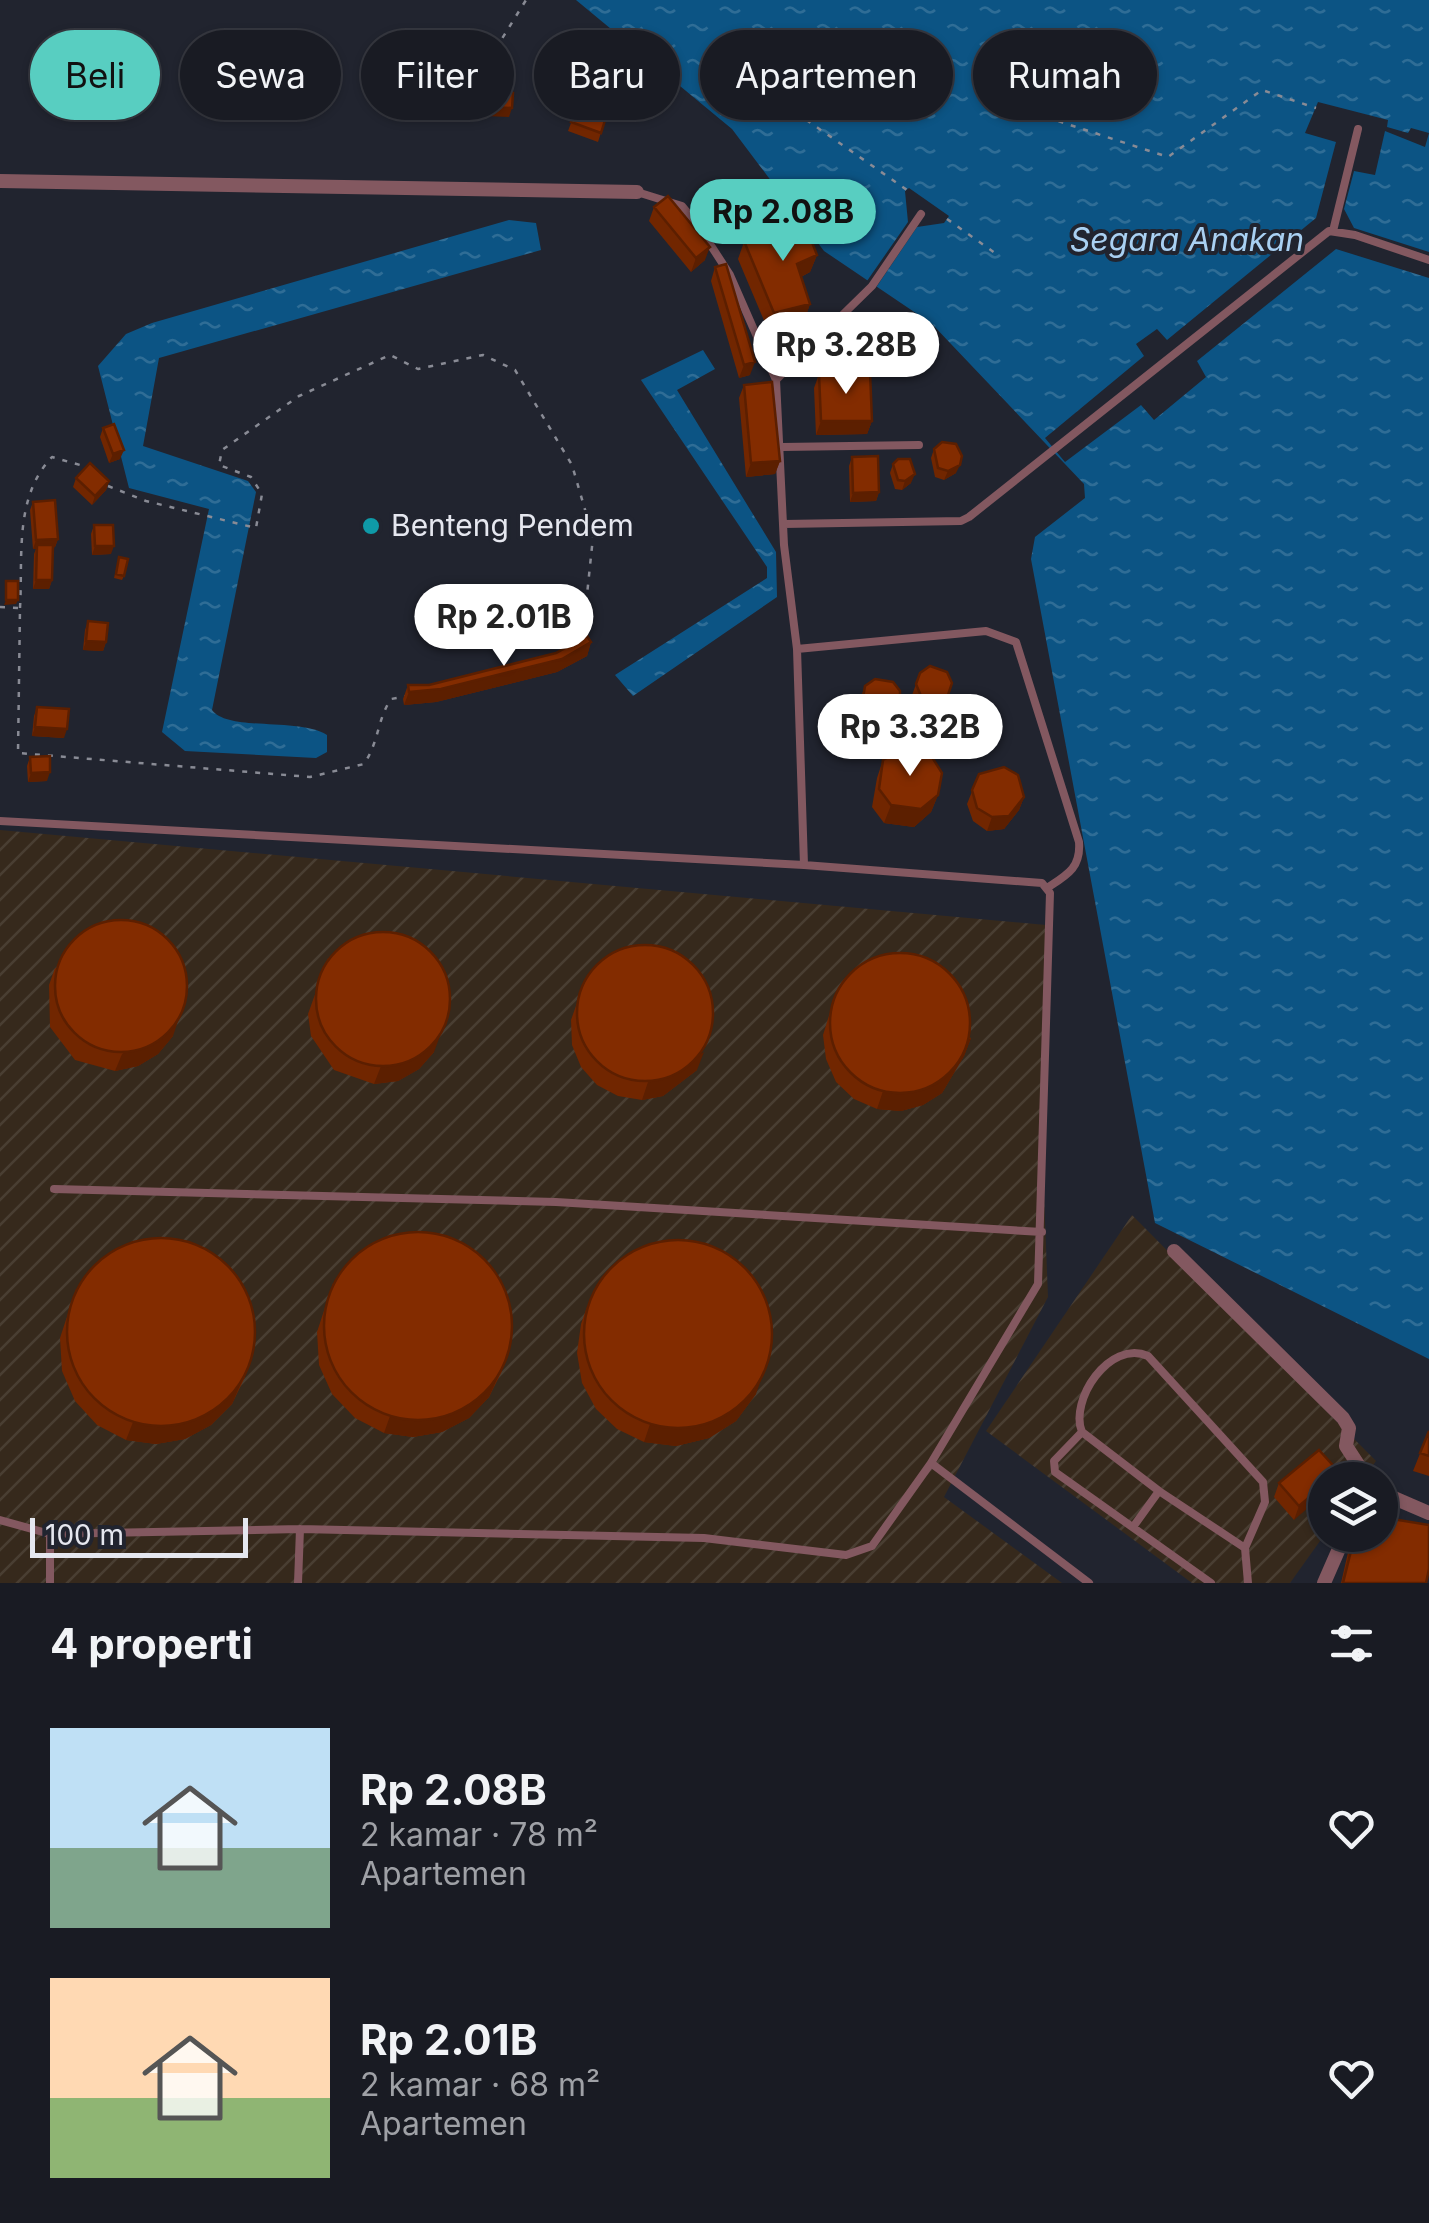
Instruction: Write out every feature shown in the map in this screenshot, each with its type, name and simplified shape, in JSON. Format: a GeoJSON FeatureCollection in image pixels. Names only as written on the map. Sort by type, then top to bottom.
{"type":"FeatureCollection","features":[{"type":"Feature","properties":{"kind":"street"},"geometry":{"type":"LineString","coordinates":[[0,180],[636,192]]}},
{"type":"Feature","properties":{"kind":"street"},"geometry":{"type":"LineString","coordinates":[[1174,1251],[1347,1423],[1346,1446],[1356,1462]]}},
{"type":"Feature","properties":{"kind":"street"},"geometry":{"type":"LineString","coordinates":[[1398,1500],[1429,1513]]}},
{"type":"Feature","properties":{"kind":"street"},"geometry":{"type":"LineString","coordinates":[[1324,1583],[1338,1552]]}},
{"type":"Feature","properties":{"kind":"lane"},"geometry":{"type":"LineString","coordinates":[[1334,231],[1358,129]]}},
{"type":"Feature","properties":{"kind":"lane"},"geometry":{"type":"LineString","coordinates":[[636,192],[682,206],[704,234],[730,276],[776,380],[796,649],[804,865]]}},
{"type":"Feature","properties":{"kind":"lane"},"geometry":{"type":"LineString","coordinates":[[776,380],[872,286],[921,214]]}},
{"type":"Feature","properties":{"kind":"lane"},"geometry":{"type":"LineString","coordinates":[[784,524],[961,522],[1316,239],[1334,231],[1429,260]]}},
{"type":"Feature","properties":{"kind":"lane"},"geometry":{"type":"LineString","coordinates":[[782,448],[920,445]]}},
{"type":"Feature","properties":{"kind":"lane"},"geometry":{"type":"LineString","coordinates":[[796,649],[986,631],[1016,642],[1079,842],[1080,857],[1073,872],[1048,888]]}},
{"type":"Feature","properties":{"kind":"lane"},"geometry":{"type":"LineString","coordinates":[[0,821],[804,865],[1042,884],[1048,888]]}},
{"type":"Feature","properties":{"kind":"lane"},"geometry":{"type":"LineString","coordinates":[[0,1520],[50,1534],[300,1529],[704,1538],[846,1555],[872,1546],[932,1463],[1038,1284],[1048,888]]}},
{"type":"Feature","properties":{"kind":"lane"},"geometry":{"type":"LineString","coordinates":[[54,1189],[556,1202],[1042,1232]]}},
{"type":"Feature","properties":{"kind":"lane"},"geometry":{"type":"LineString","coordinates":[[1245,1548],[1159,1491],[1082,1432],[1078,1416],[1082,1404],[1110,1358],[1126,1351],[1148,1356],[1263,1482],[1265,1502],[1245,1548],[1248,1583]]}},
{"type":"Feature","properties":{"kind":"lane"},"geometry":{"type":"LineString","coordinates":[[1082,1432],[1054,1461],[1055,1472],[1210,1583]]}},
{"type":"Feature","properties":{"kind":"lane"},"geometry":{"type":"LineString","coordinates":[[932,1463],[1089,1583]]}},
{"type":"Feature","properties":{"kind":"lane"},"geometry":{"type":"LineString","coordinates":[[1134,1527],[1159,1491]]}},
{"type":"Feature","properties":{"kind":"lane"},"geometry":{"type":"LineString","coordinates":[[298,1583],[300,1529]]}},
{"type":"Feature","properties":{"kind":"lane"},"geometry":{"type":"LineString","coordinates":[[50,1534],[50,1583]]}},
{"type":"Feature","properties":{"kind":"path"},"geometry":{"type":"LineString","coordinates":[[507,30],[526,0]]}},
{"type":"Feature","properties":{"kind":"path"},"geometry":{"type":"LineString","coordinates":[[1055,120],[1168,157],[1262,90],[1316,108]]}},
{"type":"Feature","properties":{"kind":"path"},"geometry":{"type":"LineString","coordinates":[[808,120],[907,190]]}},
{"type":"Feature","properties":{"kind":"path"},"geometry":{"type":"LineString","coordinates":[[947,219],[995,253]]}},
{"type":"Feature","properties":{"kind":"path"},"geometry":{"type":"LineString","coordinates":[[101,479],[111,490],[256,528],[262,494],[251,477],[218,465],[222,450],[265,417],[390,355],[418,369],[482,355],[515,370],[572,466],[593,537],[585,614],[570,653]]}},
{"type":"Feature","properties":{"kind":"path"},"geometry":{"type":"LineString","coordinates":[[90,468],[52,456],[36,474],[25,500],[18,753],[310,776],[364,764],[377,745],[379,716],[392,698],[410,696]]}},
{"type":"Feature","properties":{"kind":"path"},"geometry":{"type":"LineString","coordinates":[[0,607],[20,608]]}},
{"type":"Feature","properties":{"kind":"shaded area"},"geometry":{"type":"Polygon","coordinates":[[[0,830],[1046,925],[1041,1119],[1048,1297],[944,1497],[1062,1583],[0,1583],[0,830]]]}},
{"type":"Feature","properties":{"kind":"shaded area"},"geometry":{"type":"Polygon","coordinates":[[[1132,1215],[1376,1461],[1308,1462],[1308,1552],[1312,1552],[1290,1583],[1192,1583],[986,1431],[1132,1215]]]}},
{"type":"Feature","properties":{"kind":"water","name":"Segara Anakan"},"geometry":{"type":"Polygon","coordinates":[[[576,0],[1429,0],[1429,1359],[1155,1223],[1031,559],[1035,537],[1085,498],[1084,484],[932,324],[824,251],[732,129],[721,120],[953,120],[953,30],[700,30],[700,103],[680,86],[680,30],[612,30],[576,0]]]}},
{"type":"Feature","properties":{"kind":"water"},"geometry":{"type":"Polygon","coordinates":[[[509,220],[536,223],[541,250],[159,358],[143,446],[248,481],[256,492],[212,710],[233,721],[299,727],[327,735],[327,752],[316,758],[185,751],[162,732],[209,509],[129,488],[98,366],[126,334],[152,323],[509,220]]]}},
{"type":"Feature","properties":{"kind":"water"},"geometry":{"type":"Polygon","coordinates":[[[703,350],[715,369],[677,390],[776,552],[777,597],[633,696],[615,675],[767,578],[767,567],[641,380],[703,350]]]}},
{"type":"Feature","properties":{"kind":"pier"},"geometry":{"type":"Polygon","coordinates":[[[1318,102],[1388,120],[1387,127],[1408,133],[1411,128],[1429,133],[1425,147],[1385,131],[1375,175],[1354,171],[1344,209],[1354,228],[1429,252],[1429,278],[1336,249],[1197,361],[1206,377],[1154,420],[1141,405],[1065,462],[1045,438],[1144,356],[1136,344],[1157,329],[1167,340],[1316,218],[1336,142],[1305,133],[1318,102]]]}},
{"type":"Feature","properties":{"kind":"pier"},"geometry":{"type":"Polygon","coordinates":[[[909,188],[949,216],[944,223],[917,227],[875,289],[867,281],[908,222],[905,191],[909,188]]]}},
{"type":"Feature","properties":{"kind":"building"},"geometry":{"type":"Polygon","coordinates":[[[572,120],[605,120],[601,133],[572,120]]]}},
{"type":"Feature","properties":{"kind":"building"},"geometry":{"type":"Polygon","coordinates":[[[668,196],[710,247],[696,258],[654,207],[668,196]]]}},
{"type":"Feature","properties":{"kind":"building"},"geometry":{"type":"Polygon","coordinates":[[[772,200],[777,229],[745,234],[741,205],[772,200]]]}},
{"type":"Feature","properties":{"kind":"building"},"geometry":{"type":"Polygon","coordinates":[[[803,219],[817,255],[797,264],[810,304],[774,313],[744,241],[803,219]]]}},
{"type":"Feature","properties":{"kind":"building"},"geometry":{"type":"Polygon","coordinates":[[[726,264],[755,362],[744,365],[715,267],[726,264]]]}},
{"type":"Feature","properties":{"kind":"building"},"geometry":{"type":"Polygon","coordinates":[[[872,345],[874,366],[830,369],[829,348],[872,345]]]}},
{"type":"Feature","properties":{"kind":"building"},"geometry":{"type":"Polygon","coordinates":[[[870,372],[872,421],[821,421],[819,374],[870,372]]]}},
{"type":"Feature","properties":{"kind":"building"},"geometry":{"type":"Polygon","coordinates":[[[772,382],[780,461],[751,463],[744,385],[772,382]]]}},
{"type":"Feature","properties":{"kind":"building"},"geometry":{"type":"Polygon","coordinates":[[[114,424],[124,450],[113,454],[103,428],[114,424]]]}},
{"type":"Feature","properties":{"kind":"building"},"geometry":{"type":"Polygon","coordinates":[[[942,442],[956,444],[962,456],[960,465],[948,471],[938,468],[934,449],[942,442]]]}},
{"type":"Feature","properties":{"kind":"building"},"geometry":{"type":"Polygon","coordinates":[[[878,456],[879,492],[853,493],[852,457],[878,456]]]}},
{"type":"Feature","properties":{"kind":"building"},"geometry":{"type":"Polygon","coordinates":[[[898,459],[910,459],[915,474],[905,481],[898,480],[893,464],[898,459]]]}},
{"type":"Feature","properties":{"kind":"building"},"geometry":{"type":"Polygon","coordinates":[[[90,463],[109,481],[95,496],[76,478],[90,463]]]}},
{"type":"Feature","properties":{"kind":"building"},"geometry":{"type":"Polygon","coordinates":[[[55,500],[58,539],[36,540],[33,502],[55,500]]]}},
{"type":"Feature","properties":{"kind":"building"},"geometry":{"type":"Polygon","coordinates":[[[94,525],[113,525],[114,546],[95,546],[94,525]]]}},
{"type":"Feature","properties":{"kind":"building"},"geometry":{"type":"Polygon","coordinates":[[[37,545],[53,545],[52,580],[36,580],[37,545]]]}},
{"type":"Feature","properties":{"kind":"building"},"geometry":{"type":"Polygon","coordinates":[[[119,557],[128,559],[124,576],[116,574],[119,557]]]}},
{"type":"Feature","properties":{"kind":"building"},"geometry":{"type":"Polygon","coordinates":[[[6,581],[18,581],[18,600],[6,600],[6,581]]]}},
{"type":"Feature","properties":{"kind":"building"},"geometry":{"type":"Polygon","coordinates":[[[88,621],[108,623],[106,642],[86,641],[88,621]]]}},
{"type":"Feature","properties":{"kind":"building"},"geometry":{"type":"Polygon","coordinates":[[[587,636],[591,642],[562,659],[441,689],[409,692],[408,685],[429,685],[556,653],[587,636]]]}},
{"type":"Feature","properties":{"kind":"building"},"geometry":{"type":"Polygon","coordinates":[[[930,666],[947,672],[952,683],[948,695],[932,702],[921,696],[916,684],[920,673],[930,666]]]}},
{"type":"Feature","properties":{"kind":"building"},"geometry":{"type":"Polygon","coordinates":[[[875,679],[893,682],[900,691],[900,703],[887,716],[870,713],[862,704],[865,686],[875,679]]]}},
{"type":"Feature","properties":{"kind":"building"},"geometry":{"type":"Polygon","coordinates":[[[962,703],[972,703],[979,715],[972,727],[962,727],[955,720],[955,710],[962,703]]]}},
{"type":"Feature","properties":{"kind":"building"},"geometry":{"type":"Polygon","coordinates":[[[37,707],[69,709],[67,729],[35,727],[37,707]]]}},
{"type":"Feature","properties":{"kind":"building"},"geometry":{"type":"Polygon","coordinates":[[[909,747],[930,754],[942,773],[938,795],[921,809],[891,805],[879,789],[883,760],[909,747]]]}},
{"type":"Feature","properties":{"kind":"building"},"geometry":{"type":"Polygon","coordinates":[[[50,756],[50,772],[31,773],[30,757],[50,756]]]}},
{"type":"Feature","properties":{"kind":"building"},"geometry":{"type":"Polygon","coordinates":[[[1004,767],[1018,775],[1024,797],[1009,816],[992,817],[977,808],[972,790],[979,774],[1004,767]]]}},
{"type":"Feature","properties":{"kind":"building"},"geometry":{"type":"Polygon","coordinates":[[[121,920],[146,925],[168,939],[182,961],[187,986],[182,1011],[168,1033],[146,1047],[121,1052],[96,1047],[74,1033],[60,1011],[55,986],[60,961],[74,939],[96,925],[121,920]]]}},
{"type":"Feature","properties":{"kind":"building"},"geometry":{"type":"Polygon","coordinates":[[[383,932],[409,937],[430,952],[445,973],[450,999],[445,1025],[430,1046],[409,1061],[383,1066],[357,1061],[336,1046],[321,1025],[316,999],[321,973],[336,952],[357,937],[383,932]]]}},
{"type":"Feature","properties":{"kind":"building"},"geometry":{"type":"Polygon","coordinates":[[[645,945],[671,950],[693,965],[708,987],[713,1013],[708,1039],[693,1061],[671,1076],[645,1081],[619,1076],[597,1061],[582,1039],[577,1013],[582,987],[597,965],[619,950],[645,945]]]}},
{"type":"Feature","properties":{"kind":"building"},"geometry":{"type":"Polygon","coordinates":[[[900,953],[927,958],[950,973],[965,996],[970,1023],[965,1050],[950,1073],[927,1088],[900,1093],[873,1088],[850,1073],[835,1050],[830,1023],[835,996],[850,973],[873,958],[900,953]]]}},
{"type":"Feature","properties":{"kind":"building"},"geometry":{"type":"Polygon","coordinates":[[[418,1232],[454,1240],[484,1260],[504,1290],[512,1326],[504,1362],[484,1392],[454,1412],[418,1420],[382,1412],[352,1392],[332,1362],[324,1326],[332,1290],[352,1260],[382,1240],[418,1232]]]}},
{"type":"Feature","properties":{"kind":"building"},"geometry":{"type":"Polygon","coordinates":[[[161,1238],[197,1246],[227,1266],[247,1296],[255,1332],[247,1368],[227,1398],[197,1418],[161,1426],[125,1418],[95,1398],[75,1368],[67,1332],[75,1296],[95,1266],[125,1246],[161,1238]]]}},
{"type":"Feature","properties":{"kind":"building"},"geometry":{"type":"Polygon","coordinates":[[[678,1240],[714,1248],[744,1268],[764,1298],[772,1334],[764,1370],[744,1400],[714,1420],[678,1428],[642,1420],[612,1400],[592,1370],[584,1334],[592,1298],[612,1268],[642,1248],[678,1240]]]}},
{"type":"Feature","properties":{"kind":"building"},"geometry":{"type":"Polygon","coordinates":[[[1429,1431],[1429,1456],[1420,1453],[1429,1431]]]}},
{"type":"Feature","properties":{"kind":"building"},"geometry":{"type":"Polygon","coordinates":[[[1319,1450],[1330,1462],[1308,1462],[1308,1498],[1299,1506],[1279,1483],[1319,1450]]]}},
{"type":"Feature","properties":{"kind":"building"},"geometry":{"type":"Polygon","coordinates":[[[1398,1520],[1429,1525],[1426,1583],[1343,1583],[1351,1552],[1398,1552],[1398,1520]]]}},
{"type":"Feature","properties":{"kind":"place","name":"Benteng Pendem"},"geometry":{"type":"Point","coordinates":[371,526]}}]}
